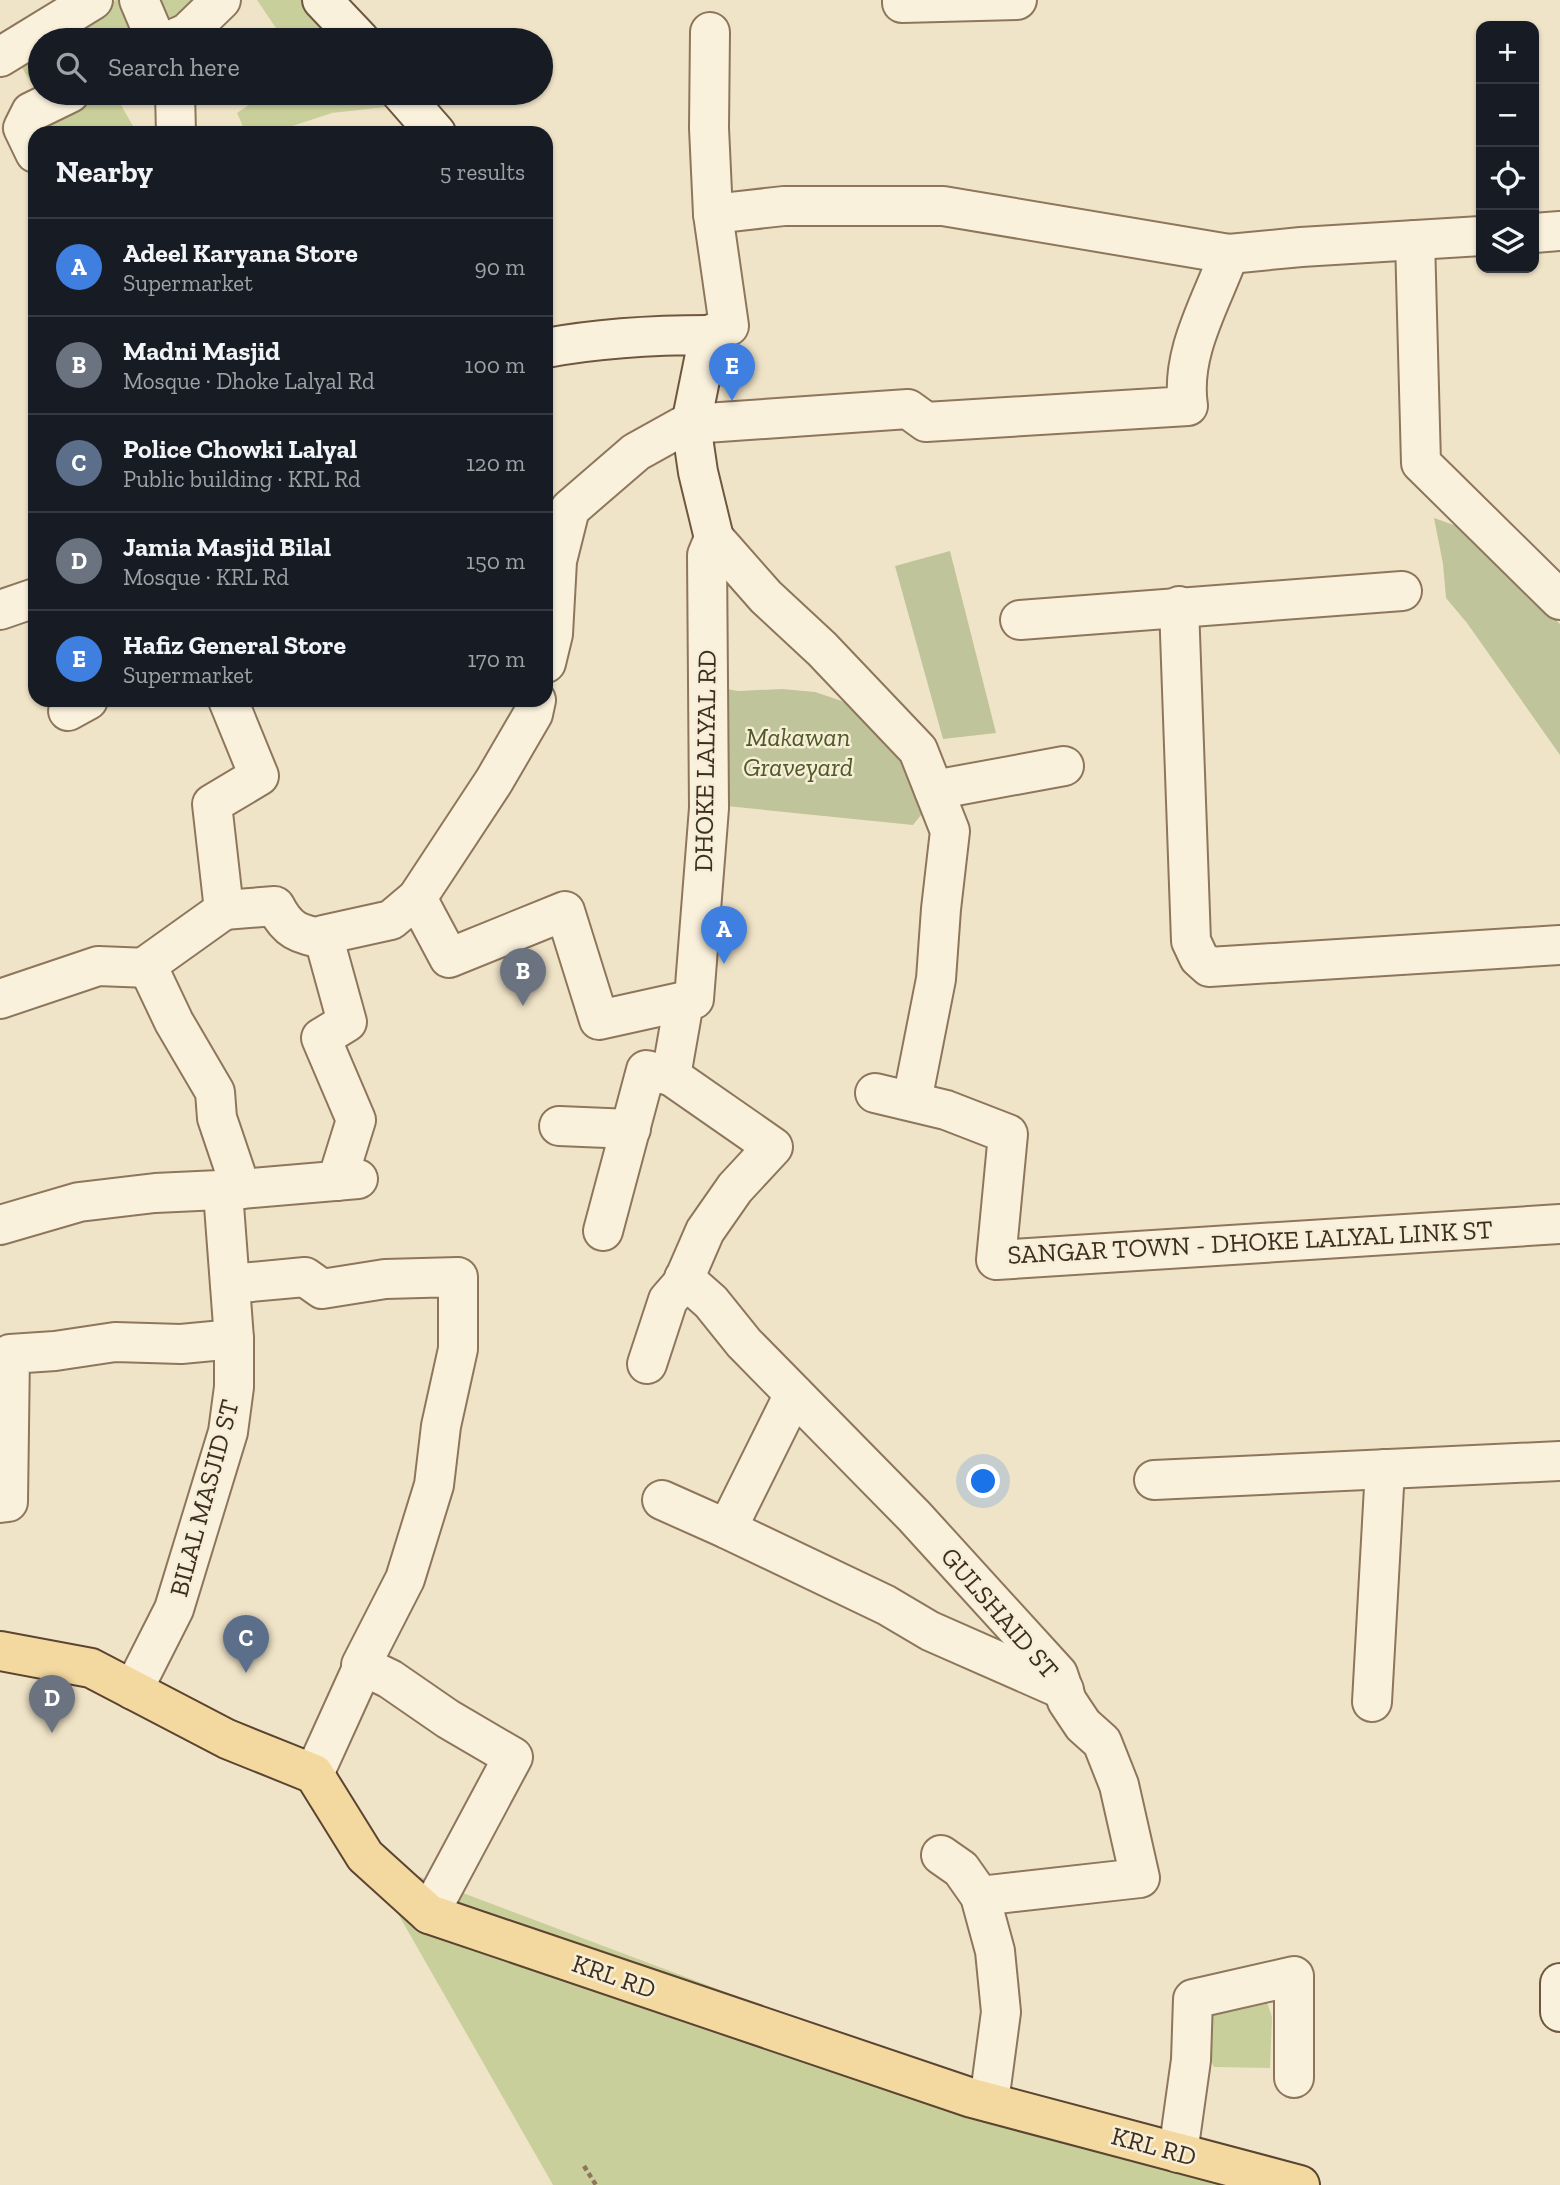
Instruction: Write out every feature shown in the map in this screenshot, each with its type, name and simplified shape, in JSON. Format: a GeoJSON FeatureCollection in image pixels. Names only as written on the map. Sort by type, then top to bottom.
{"type":"FeatureCollection","features":[{"type":"Feature","properties":{"kind":"main road"},"geometry":{"type":"LineString","coordinates":[[0,1651],[91,1668],[227,1739],[314,1774]]}},
{"type":"Feature","properties":{"kind":"main road","name":"KRL RD"},"geometry":{"type":"LineString","coordinates":[[314,1774],[365,1856],[429,1913],[989,2102],[1300,2185]]}},
{"type":"Feature","properties":{"kind":"street"},"geometry":{"type":"LineString","coordinates":[[47,28],[93,0]]}},
{"type":"Feature","properties":{"kind":"street"},"geometry":{"type":"LineString","coordinates":[[139,0],[151,28]]}},
{"type":"Feature","properties":{"kind":"street"},"geometry":{"type":"LineString","coordinates":[[192,28],[221,0]]}},
{"type":"Feature","properties":{"kind":"street"},"geometry":{"type":"LineString","coordinates":[[902,0],[902,3],[1017,0]]}},
{"type":"Feature","properties":{"kind":"street"},"geometry":{"type":"LineString","coordinates":[[324,1],[349,28]]}},
{"type":"Feature","properties":{"kind":"street"},"geometry":{"type":"LineString","coordinates":[[553,347],[606,338],[709,335],[729,326],[713,214],[709,128],[710,32]]}},
{"type":"Feature","properties":{"kind":"street"},"geometry":{"type":"LineString","coordinates":[[0,57],[28,40]]}},
{"type":"Feature","properties":{"kind":"street"},"geometry":{"type":"LineString","coordinates":[[28,138],[23,128],[31,112],[45,105]]}},
{"type":"Feature","properties":{"kind":"street"},"geometry":{"type":"LineString","coordinates":[[175,105],[176,126]]}},
{"type":"Feature","properties":{"kind":"street"},"geometry":{"type":"LineString","coordinates":[[412,105],[430,126]]}},
{"type":"Feature","properties":{"kind":"street"},"geometry":{"type":"LineString","coordinates":[[713,214],[784,206],[943,206],[1229,254],[1476,236]]}},
{"type":"Feature","properties":{"kind":"street"},"geometry":{"type":"LineString","coordinates":[[1539,233],[1560,231]]}},
{"type":"Feature","properties":{"kind":"street"},"geometry":{"type":"LineString","coordinates":[[1415,240],[1421,463],[1560,600]]}},
{"type":"Feature","properties":{"kind":"street"},"geometry":{"type":"LineString","coordinates":[[553,634],[557,561],[569,509],[636,452],[691,424],[908,409],[926,422],[1188,406],[1185,388],[1188,361],[1229,254]]}},
{"type":"Feature","properties":{"kind":"street","name":"DHOKE LALYAL RD"},"geometry":{"type":"LineString","coordinates":[[709,335],[691,424],[698,472],[714,538],[766,597],[822,649],[918,750],[950,831]]}},
{"type":"Feature","properties":{"kind":"street","name":"DHOKE LALYAL RD"},"geometry":{"type":"LineString","coordinates":[[684,1002],[694,999],[708,830],[707,555],[714,538]]}},
{"type":"Feature","properties":{"kind":"street"},"geometry":{"type":"LineString","coordinates":[[1020,620],[1402,591]]}},
{"type":"Feature","properties":{"kind":"street"},"geometry":{"type":"LineString","coordinates":[[0,610],[28,600]]}},
{"type":"Feature","properties":{"kind":"street"},"geometry":{"type":"LineString","coordinates":[[1179,606],[1191,942],[1199,958],[1209,967],[1560,945]]}},
{"type":"Feature","properties":{"kind":"street"},"geometry":{"type":"LineString","coordinates":[[224,910],[212,804],[259,776],[231,707]]}},
{"type":"Feature","properties":{"kind":"street"},"geometry":{"type":"LineString","coordinates":[[0,1225],[79,1202],[155,1193],[347,1180],[356,1120],[321,1038],[347,1022],[323,934],[391,920],[416,898],[494,781],[534,707]]}},
{"type":"Feature","properties":{"kind":"street"},"geometry":{"type":"LineString","coordinates":[[934,790],[1064,766]]}},
{"type":"Feature","properties":{"kind":"street","name":"SANGAR TOWN - DHOKE LALYAL LINK ST"},"geometry":{"type":"LineString","coordinates":[[950,831],[936,979],[893,1097],[946,1110],[1008,1134],[996,1260],[1560,1224]]}},
{"type":"Feature","properties":{"kind":"street"},"geometry":{"type":"LineString","coordinates":[[416,898],[449,958],[565,911],[599,1020],[684,1002],[671,1076]]}},
{"type":"Feature","properties":{"kind":"street"},"geometry":{"type":"LineString","coordinates":[[241,1189],[217,1118],[215,1092],[174,1022],[147,965],[224,910],[275,906],[284,923],[306,936],[324,939]]}},
{"type":"Feature","properties":{"kind":"street"},"geometry":{"type":"LineString","coordinates":[[0,999],[99,966],[149,968]]}},
{"type":"Feature","properties":{"kind":"street"},"geometry":{"type":"LineString","coordinates":[[603,1231],[646,1070],[671,1076],[773,1147],[735,1188],[705,1231],[681,1284],[668,1300],[647,1364]]}},
{"type":"Feature","properties":{"kind":"street"},"geometry":{"type":"LineString","coordinates":[[559,1126],[631,1129]]}},
{"type":"Feature","properties":{"kind":"street","name":"BILAL MASJID ST"},"geometry":{"type":"LineString","coordinates":[[133,1690],[174,1609],[228,1432],[234,1387],[234,1339],[223,1192],[241,1189]]}},
{"type":"Feature","properties":{"kind":"street"},"geometry":{"type":"LineString","coordinates":[[230,1284],[305,1276],[322,1289],[386,1279],[458,1277],[458,1349],[441,1426],[434,1485],[405,1579],[361,1665],[363,1666],[314,1774]]}},
{"type":"Feature","properties":{"kind":"street","name":"GULSHAID ST"},"geometry":{"type":"LineString","coordinates":[[684,1278],[711,1302],[744,1343],[914,1516],[1058,1674],[1067,1700],[1083,1725],[1102,1742],[1119,1785],[1140,1878],[980,1896]]}},
{"type":"Feature","properties":{"kind":"street"},"geometry":{"type":"LineString","coordinates":[[0,1503],[8,1502],[10,1353],[55,1351],[115,1342],[181,1344],[234,1339]]}},
{"type":"Feature","properties":{"kind":"street"},"geometry":{"type":"LineString","coordinates":[[727,1529],[794,1394]]}},
{"type":"Feature","properties":{"kind":"street"},"geometry":{"type":"LineString","coordinates":[[1154,1480],[1560,1461]]}},
{"type":"Feature","properties":{"kind":"street"},"geometry":{"type":"LineString","coordinates":[[1372,1702],[1385,1469]]}},
{"type":"Feature","properties":{"kind":"street"},"geometry":{"type":"LineString","coordinates":[[662,1500],[886,1605],[930,1631],[1064,1690]]}},
{"type":"Feature","properties":{"kind":"street"},"geometry":{"type":"LineString","coordinates":[[363,1666],[390,1679],[448,1719],[513,1757],[429,1913]]}},
{"type":"Feature","properties":{"kind":"street"},"geometry":{"type":"LineString","coordinates":[[941,1856],[961,1869],[980,1896],[995,1951],[1000,2012],[989,2102]]}},
{"type":"Feature","properties":{"kind":"street"},"geometry":{"type":"LineString","coordinates":[[1178,2153],[1191,2060],[1193,1999],[1294,1976],[1293,2078]]}},
{"type":"Feature","properties":{"kind":"street"},"geometry":{"type":"LineString","coordinates":[[1560,1983],[1560,2012]]}},
{"type":"Feature","properties":{"kind":"path"},"geometry":{"type":"LineString","coordinates":[[584,2166],[596,2185]]}},
{"type":"Feature","properties":{"kind":"green space"},"geometry":{"type":"Polygon","coordinates":[[[116,0],[207,0],[168,28],[70,28],[116,0]]]}},
{"type":"Feature","properties":{"kind":"green space"},"geometry":{"type":"Polygon","coordinates":[[[257,0],[306,0],[330,28],[276,28],[257,0]]]}},
{"type":"Feature","properties":{"kind":"green space"},"geometry":{"type":"Polygon","coordinates":[[[28,53],[28,77],[17,60],[28,53]]]}},
{"type":"Feature","properties":{"kind":"green space"},"geometry":{"type":"Polygon","coordinates":[[[82,105],[121,105],[133,126],[49,126],[82,105]]]}},
{"type":"Feature","properties":{"kind":"green space"},"geometry":{"type":"Polygon","coordinates":[[[249,105],[385,107],[332,113],[292,126],[243,126],[237,113],[249,105]]]}},
{"type":"Feature","properties":{"kind":"green space"},"geometry":{"type":"Polygon","coordinates":[[[1434,518],[1462,528],[1560,624],[1560,755],[1467,623],[1446,598],[1434,518]]]}},
{"type":"Feature","properties":{"kind":"green space"},"geometry":{"type":"Polygon","coordinates":[[[950,551],[996,733],[943,739],[895,566],[950,551]]]}},
{"type":"Feature","properties":{"kind":"green space","name":"Makawan Graveyard"},"geometry":{"type":"Polygon","coordinates":[[[721,688],[738,691],[782,689],[815,692],[842,701],[894,743],[916,785],[921,815],[913,825],[716,805],[721,688]]]}},
{"type":"Feature","properties":{"kind":"green space"},"geometry":{"type":"Polygon","coordinates":[[[365,1856],[1237,2185],[553,2185],[365,1856]]]}},
{"type":"Feature","properties":{"kind":"green space"},"geometry":{"type":"Polygon","coordinates":[[[1267,2002],[1272,2017],[1270,2068],[1214,2067],[1210,2058],[1206,2010],[1267,2002]]]}},
{"type":"Feature","properties":{"kind":"place","name":"Hafiz General Store"},"geometry":{"type":"Point","coordinates":[732,401]}},
{"type":"Feature","properties":{"kind":"place","name":"Adeel Karyana Store"},"geometry":{"type":"Point","coordinates":[724,964]}},
{"type":"Feature","properties":{"kind":"place","name":"Madni Masjid"},"geometry":{"type":"Point","coordinates":[523,1006]}},
{"type":"Feature","properties":{"kind":"place","name":"Police Chowki Lalyal"},"geometry":{"type":"Point","coordinates":[246,1673]}},
{"type":"Feature","properties":{"kind":"place","name":"Jamia Masjid Bilal"},"geometry":{"type":"Point","coordinates":[52,1733]}}]}
